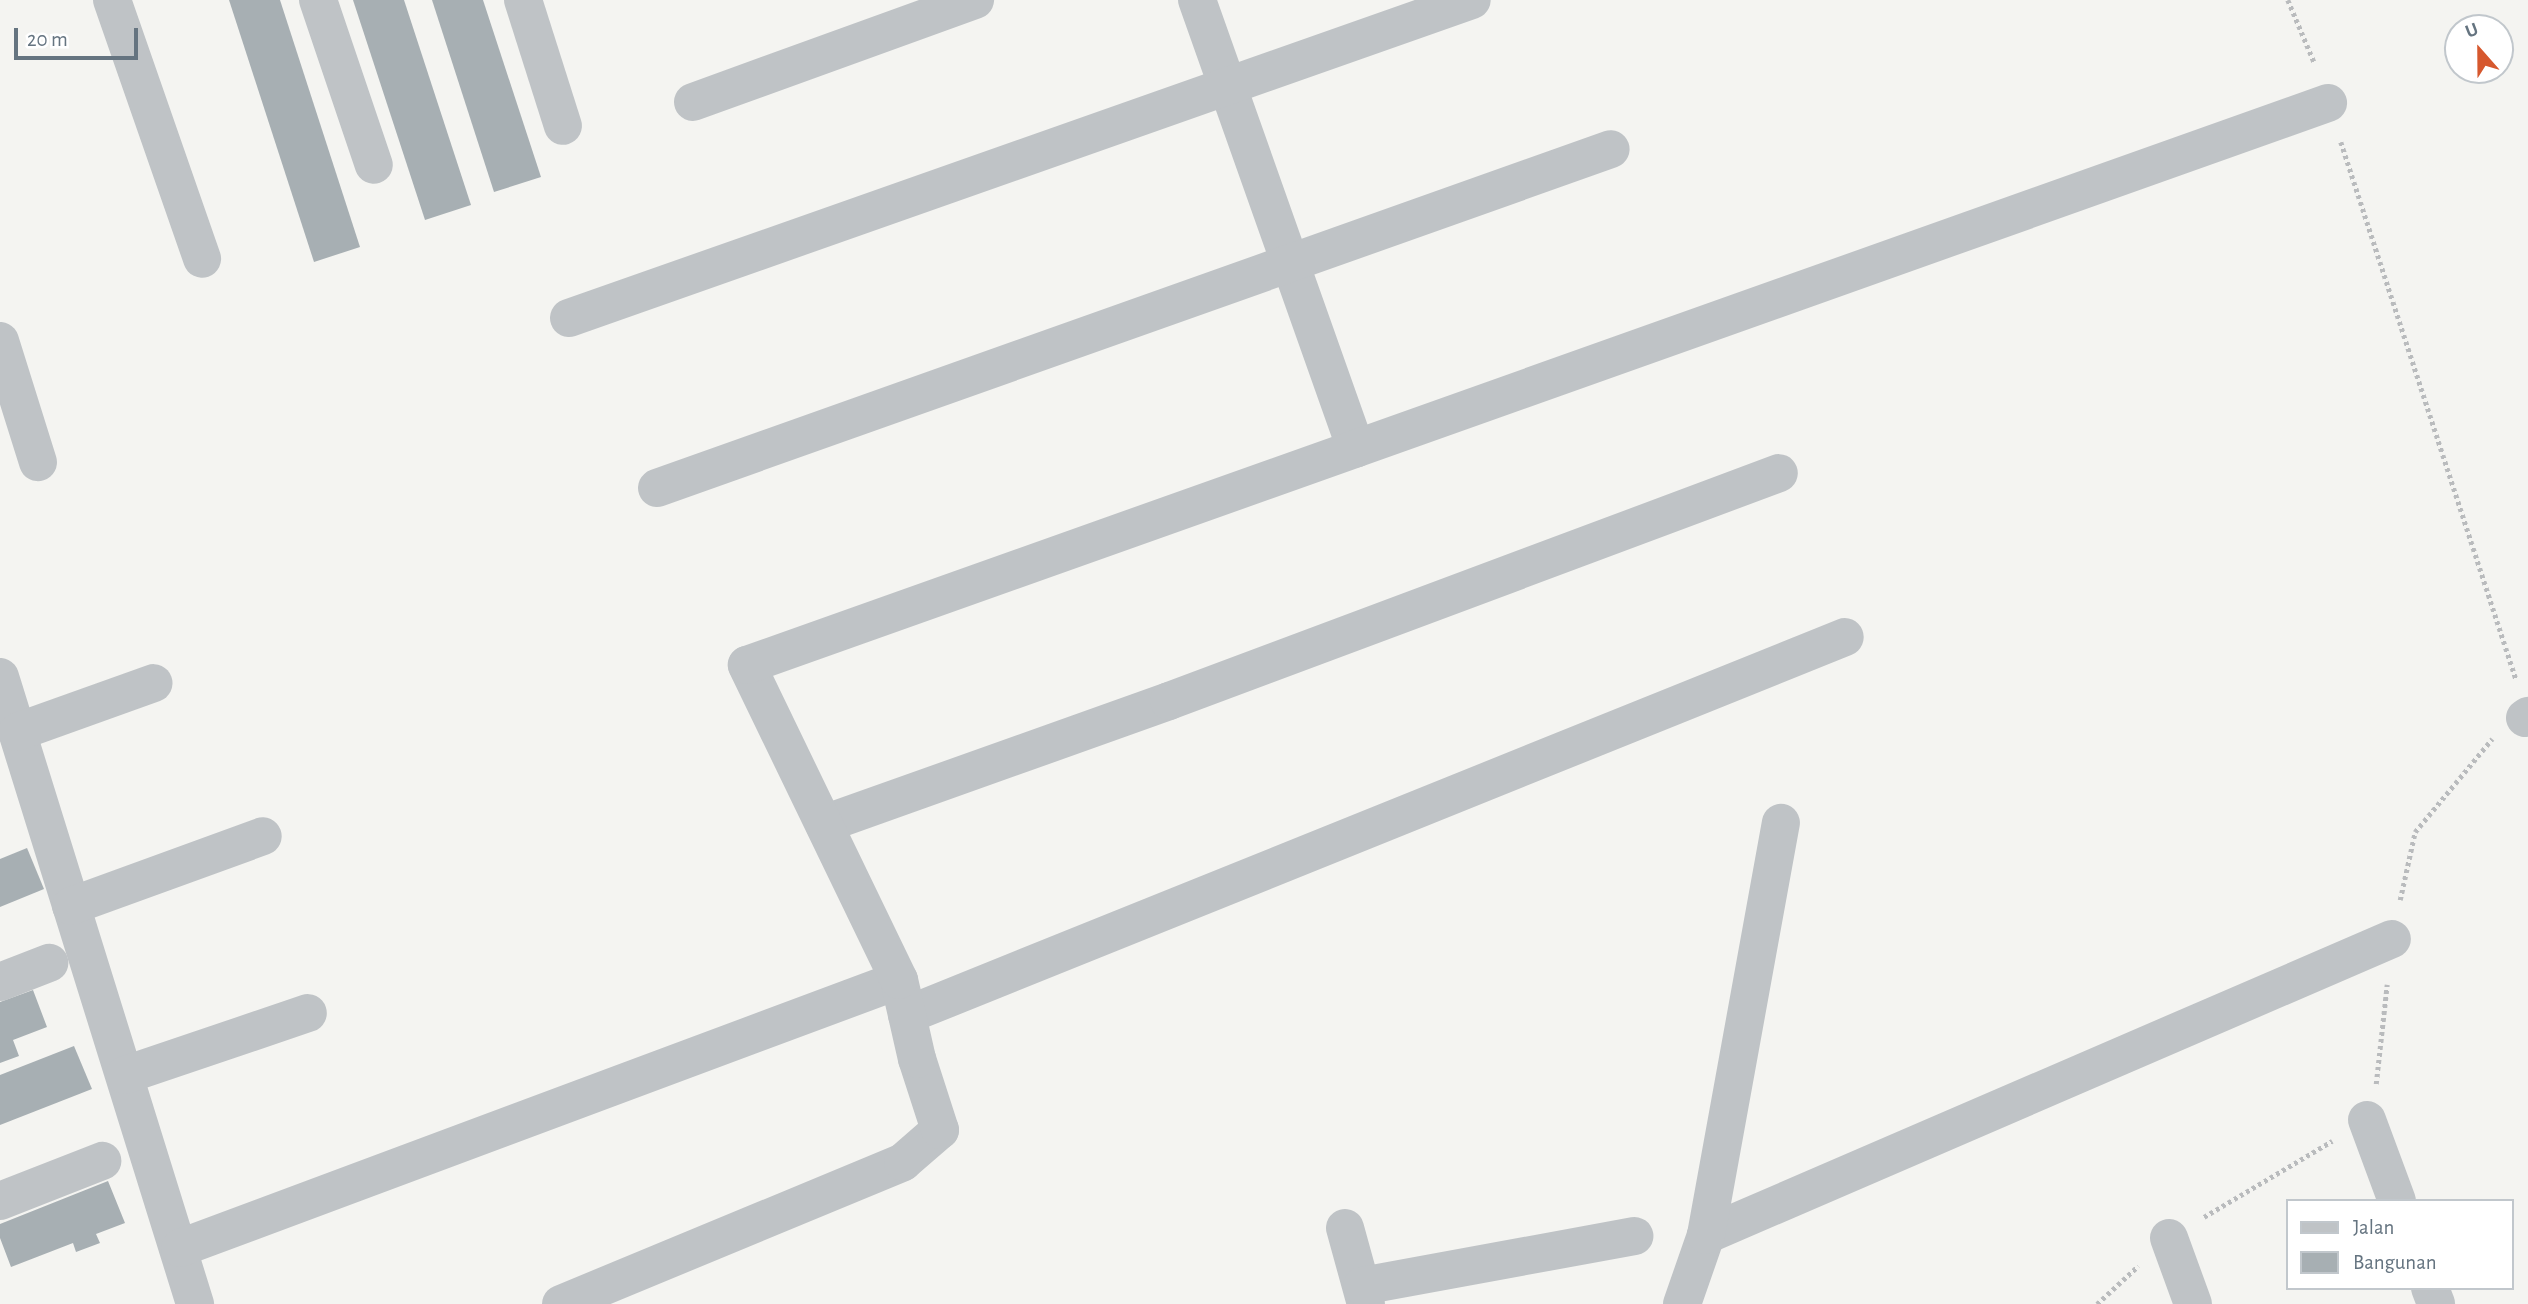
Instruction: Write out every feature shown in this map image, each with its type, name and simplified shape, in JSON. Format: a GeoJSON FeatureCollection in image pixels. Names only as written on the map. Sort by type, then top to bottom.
{"type":"FeatureCollection","features":[{"type":"Feature","properties":{"kind":"street"},"geometry":{"type":"LineString","coordinates":[[112,0],[202,259]]}},
{"type":"Feature","properties":{"kind":"street"},"geometry":{"type":"LineString","coordinates":[[318,0],[374,164]]}},
{"type":"Feature","properties":{"kind":"street"},"geometry":{"type":"LineString","coordinates":[[523,0],[563,127]]}},
{"type":"Feature","properties":{"kind":"street"},"geometry":{"type":"LineString","coordinates":[[693,102],[975,0]]}},
{"type":"Feature","properties":{"kind":"street"},"geometry":{"type":"LineString","coordinates":[[1197,0],[1356,449]]}},
{"type":"Feature","properties":{"kind":"street"},"geometry":{"type":"LineString","coordinates":[[569,318],[1472,0]]}},
{"type":"Feature","properties":{"kind":"street"},"geometry":{"type":"LineString","coordinates":[[561,1304],[903,1162],[940,1130],[903,998],[824,824],[747,665],[2329,103]]}},
{"type":"Feature","properties":{"kind":"street"},"geometry":{"type":"LineString","coordinates":[[657,488],[1611,149]]}},
{"type":"Feature","properties":{"kind":"street"},"geometry":{"type":"LineString","coordinates":[[0,341],[38,462]]}},
{"type":"Feature","properties":{"kind":"street"},"geometry":{"type":"LineString","coordinates":[[824,824],[1168,701],[1779,472]]}},
{"type":"Feature","properties":{"kind":"street"},"geometry":{"type":"LineString","coordinates":[[180,1248],[903,998],[1845,637]]}},
{"type":"Feature","properties":{"kind":"street"},"geometry":{"type":"LineString","coordinates":[[0,677],[13,750],[71,906],[180,1248],[195,1304]]}},
{"type":"Feature","properties":{"kind":"street"},"geometry":{"type":"LineString","coordinates":[[13,750],[154,683]]}},
{"type":"Feature","properties":{"kind":"street"},"geometry":{"type":"LineString","coordinates":[[1682,1304],[1706,1235],[1781,823]]}},
{"type":"Feature","properties":{"kind":"street"},"geometry":{"type":"LineString","coordinates":[[71,906],[263,836]]}},
{"type":"Feature","properties":{"kind":"street"},"geometry":{"type":"LineString","coordinates":[[1706,1235],[2392,939]]}},
{"type":"Feature","properties":{"kind":"street"},"geometry":{"type":"LineString","coordinates":[[0,982],[49,963]]}},
{"type":"Feature","properties":{"kind":"street"},"geometry":{"type":"LineString","coordinates":[[125,1075],[308,1013]]}},
{"type":"Feature","properties":{"kind":"street"},"geometry":{"type":"LineString","coordinates":[[2367,1120],[2397,1199]]}},
{"type":"Feature","properties":{"kind":"street"},"geometry":{"type":"LineString","coordinates":[[0,1201],[102,1161]]}},
{"type":"Feature","properties":{"kind":"street"},"geometry":{"type":"LineString","coordinates":[[1345,1228],[1364,1295],[1634,1236]]}},
{"type":"Feature","properties":{"kind":"street"},"geometry":{"type":"LineString","coordinates":[[2169,1238],[2193,1304]]}},
{"type":"Feature","properties":{"kind":"path"},"geometry":{"type":"LineString","coordinates":[[2097,1304],[2169,1238],[2367,1120],[2376,1088],[2392,939],[2415,832],[2489,740],[2527,717],[2512,663],[2329,103],[2288,0]]}},
{"type":"Feature","properties":{"kind":"building"},"geometry":{"type":"Polygon","coordinates":[[[229,0],[280,0],[360,247],[314,262],[229,0]]]}},
{"type":"Feature","properties":{"kind":"building"},"geometry":{"type":"Polygon","coordinates":[[[353,0],[404,0],[471,205],[425,220],[353,0]]]}},
{"type":"Feature","properties":{"kind":"building"},"geometry":{"type":"Polygon","coordinates":[[[432,0],[483,0],[541,177],[494,192],[432,0]]]}},
{"type":"Feature","properties":{"kind":"building"},"geometry":{"type":"Polygon","coordinates":[[[27,848],[44,889],[0,907],[0,859],[27,848]]]}},
{"type":"Feature","properties":{"kind":"building"},"geometry":{"type":"Polygon","coordinates":[[[33,990],[47,1027],[13,1040],[19,1056],[0,1063],[0,1002],[33,990]]]}},
{"type":"Feature","properties":{"kind":"building"},"geometry":{"type":"Polygon","coordinates":[[[74,1046],[92,1089],[0,1125],[0,1075],[74,1046]]]}},
{"type":"Feature","properties":{"kind":"building"},"geometry":{"type":"Polygon","coordinates":[[[108,1181],[125,1223],[96,1234],[100,1243],[76,1252],[73,1243],[11,1267],[0,1238],[0,1224],[108,1181]]]}}]}
